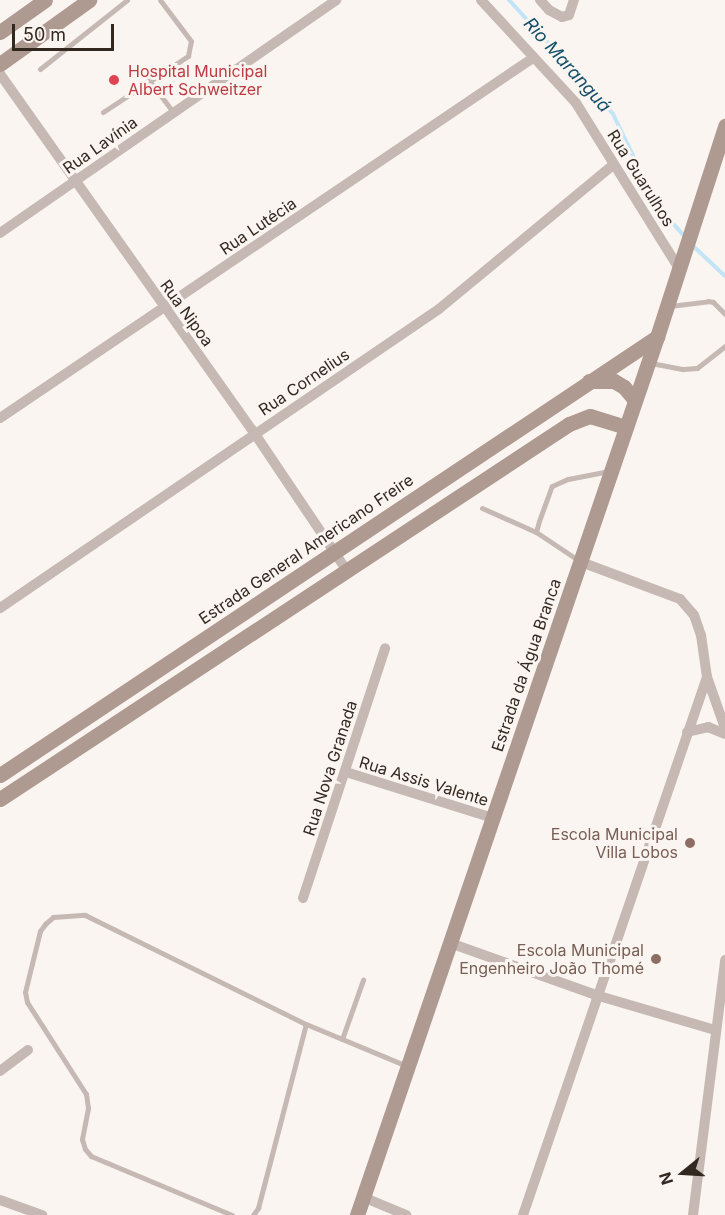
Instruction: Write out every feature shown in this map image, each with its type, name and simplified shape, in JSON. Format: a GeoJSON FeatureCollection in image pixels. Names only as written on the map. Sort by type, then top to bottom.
{"type":"FeatureCollection","features":[{"type":"Feature","properties":{"kind":"street"},"geometry":{"type":"LineString","coordinates":[[0,32],[45,0]]}},
{"type":"Feature","properties":{"kind":"street"},"geometry":{"type":"LineString","coordinates":[[0,64],[89,0]]}},
{"type":"Feature","properties":{"kind":"street","name":"Rua Lavínia"},"geometry":{"type":"LineString","coordinates":[[0,233],[336,0]]}},
{"type":"Feature","properties":{"kind":"street","name":"Rua Guarulhos"},"geometry":{"type":"LineString","coordinates":[[481,0],[576,103],[613,165],[680,261]]}},
{"type":"Feature","properties":{"kind":"street"},"geometry":{"type":"LineString","coordinates":[[540,0],[556,15],[569,15],[574,0]]}},
{"type":"Feature","properties":{"kind":"street"},"geometry":{"type":"LineString","coordinates":[[30,10],[45,31]]}},
{"type":"Feature","properties":{"kind":"street","name":"Rua Lutécia"},"geometry":{"type":"LineString","coordinates":[[0,418],[533,58]]}},
{"type":"Feature","properties":{"kind":"street","name":"Rua Nipoa"},"geometry":{"type":"LineString","coordinates":[[0,74],[255,434],[347,571]]}},
{"type":"Feature","properties":{"kind":"street","name":"Estrada da Água Branca"},"geometry":{"type":"LineString","coordinates":[[357,1215],[657,337],[696,210],[725,128]]}},
{"type":"Feature","properties":{"kind":"street","name":"Rua Cornelius"},"geometry":{"type":"LineString","coordinates":[[0,608],[439,309],[613,165]]}},
{"type":"Feature","properties":{"kind":"street","name":"Estrada General Americano Freire"},"geometry":{"type":"LineString","coordinates":[[0,775],[657,337]]}},
{"type":"Feature","properties":{"kind":"street"},"geometry":{"type":"LineString","coordinates":[[589,381],[614,381],[624,387],[634,399]]}},
{"type":"Feature","properties":{"kind":"street"},"geometry":{"type":"LineString","coordinates":[[0,798],[576,420],[598,417],[625,426]]}},
{"type":"Feature","properties":{"kind":"street"},"geometry":{"type":"LineString","coordinates":[[580,562],[680,599],[694,615],[701,635],[707,677],[721,702],[725,728]]}},
{"type":"Feature","properties":{"kind":"street","name":"Rua Nova Granada"},"geometry":{"type":"LineString","coordinates":[[303,898],[386,648]]}},
{"type":"Feature","properties":{"kind":"street"},"geometry":{"type":"LineString","coordinates":[[523,1215],[707,677]]}},
{"type":"Feature","properties":{"kind":"street"},"geometry":{"type":"LineString","coordinates":[[687,732],[708,727],[725,734]]}},
{"type":"Feature","properties":{"kind":"street","name":"Rua Assis Valente"},"geometry":{"type":"LineString","coordinates":[[346,772],[493,818]]}},
{"type":"Feature","properties":{"kind":"street"},"geometry":{"type":"LineString","coordinates":[[450,943],[599,996],[716,1030]]}},
{"type":"Feature","properties":{"kind":"street"},"geometry":{"type":"LineString","coordinates":[[693,1215],[725,960]]}},
{"type":"Feature","properties":{"kind":"street"},"geometry":{"type":"LineString","coordinates":[[0,1071],[28,1050]]}},
{"type":"Feature","properties":{"kind":"street"},"geometry":{"type":"LineString","coordinates":[[363,1197],[406,1215]]}},
{"type":"Feature","properties":{"kind":"street"},"geometry":{"type":"LineString","coordinates":[[6,1206],[42,1215]]}},
{"type":"Feature","properties":{"kind":"lane"},"geometry":{"type":"LineString","coordinates":[[40,69],[127,0]]}},
{"type":"Feature","properties":{"kind":"lane"},"geometry":{"type":"LineString","coordinates":[[103,112],[188,56],[191,41],[159,0]]}},
{"type":"Feature","properties":{"kind":"lane"},"geometry":{"type":"LineString","coordinates":[[149,80],[173,112]]}},
{"type":"Feature","properties":{"kind":"lane"},"geometry":{"type":"LineString","coordinates":[[665,307],[708,301],[719,307],[725,314]]}},
{"type":"Feature","properties":{"kind":"lane"},"geometry":{"type":"LineString","coordinates":[[647,362],[683,369],[697,368],[708,362],[725,346]]}},
{"type":"Feature","properties":{"kind":"lane"},"geometry":{"type":"LineString","coordinates":[[536,532],[552,486],[568,479],[611,470]]}},
{"type":"Feature","properties":{"kind":"lane"},"geometry":{"type":"LineString","coordinates":[[482,508],[536,532],[580,562]]}},
{"type":"Feature","properties":{"kind":"lane"},"geometry":{"type":"LineString","coordinates":[[232,1215],[91,1156],[84,1149],[82,1139],[88,1108],[86,1094],[27,1002],[25,992],[40,931],[53,917],[85,915],[306,1024],[409,1067]]}},
{"type":"Feature","properties":{"kind":"lane"},"geometry":{"type":"LineString","coordinates":[[342,1040],[363,980]]}},
{"type":"Feature","properties":{"kind":"lane"},"geometry":{"type":"LineString","coordinates":[[254,1215],[306,1024]]}},
{"type":"Feature","properties":{"kind":"waterway","name":"Rio Maranguá"},"geometry":{"type":"LineString","coordinates":[[509,0],[613,114],[657,205],[684,236]]}},
{"type":"Feature","properties":{"kind":"waterway","name":"Rio Maranguá"},"geometry":{"type":"LineString","coordinates":[[691,244],[725,276]]}},
{"type":"Feature","properties":{"kind":"place","name":"Hospital Municipal Albert Schweitzer"},"geometry":{"type":"Point","coordinates":[114,80]}},
{"type":"Feature","properties":{"kind":"place","name":"Escola Municipal Villa Lobos"},"geometry":{"type":"Point","coordinates":[690,843]}},
{"type":"Feature","properties":{"kind":"place","name":"Escola Municipal Engenheiro João Thomé"},"geometry":{"type":"Point","coordinates":[656,959]}}]}
